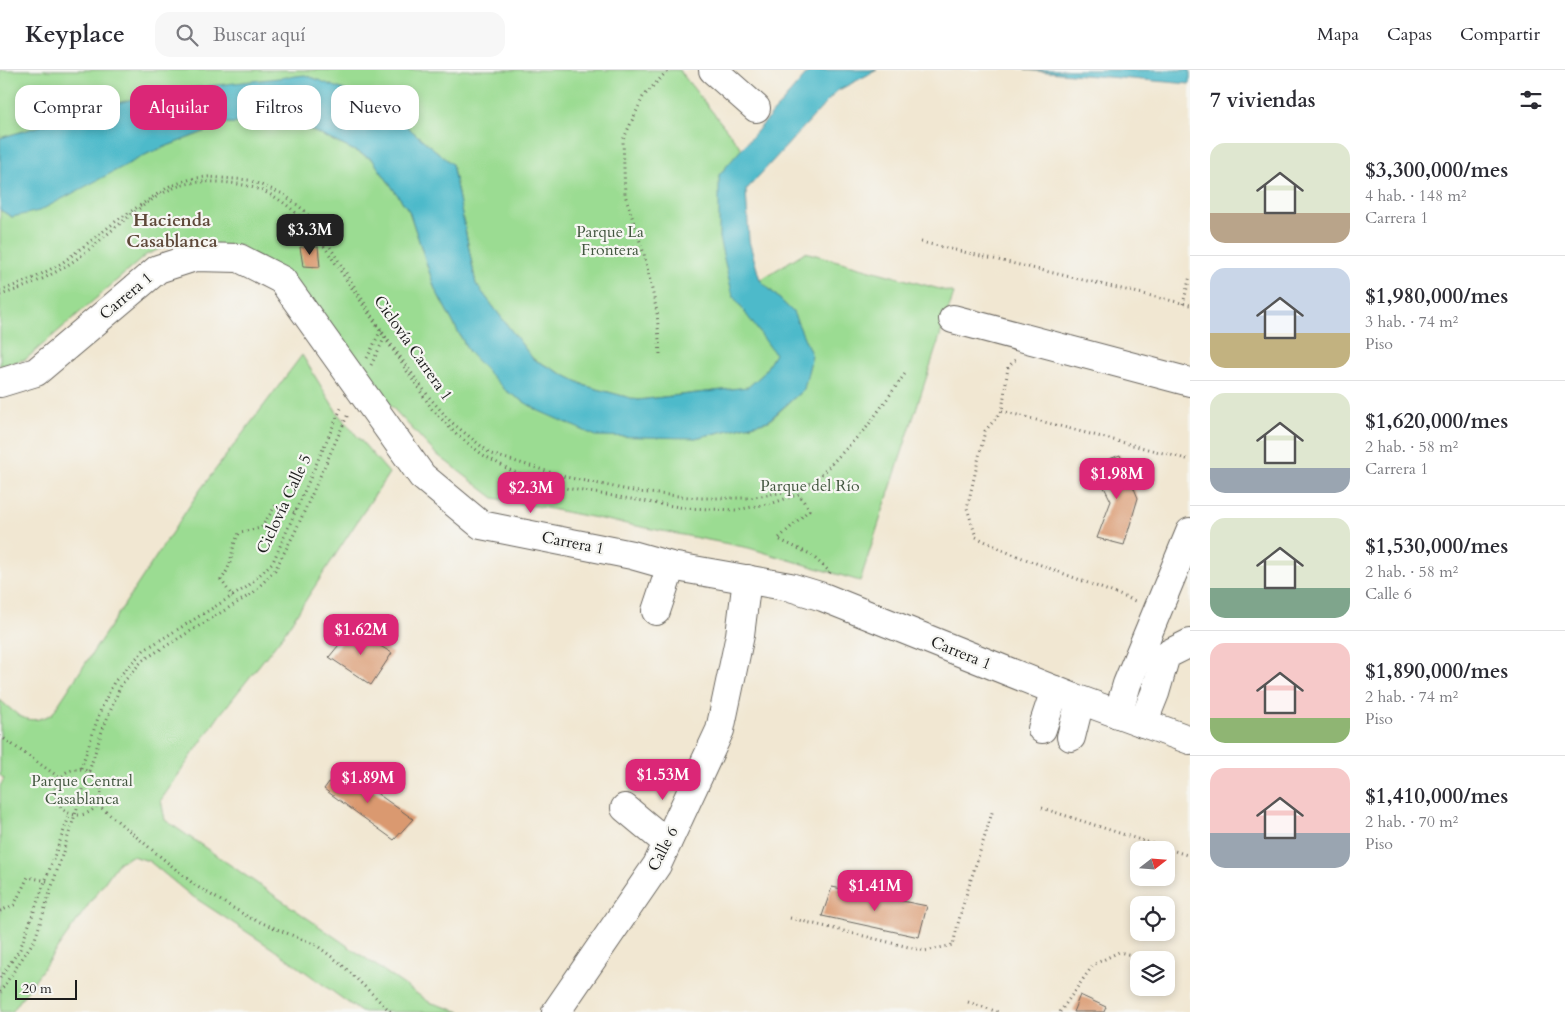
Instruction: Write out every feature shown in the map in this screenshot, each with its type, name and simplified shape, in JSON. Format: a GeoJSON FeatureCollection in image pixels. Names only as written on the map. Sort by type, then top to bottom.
{"type":"FeatureCollection","features":[{"type":"Feature","properties":{"kind":"street"},"geometry":{"type":"LineString","coordinates":[[713,70],[756,108]]}},
{"type":"Feature","properties":{"kind":"street","name":"Carrera 1"},"geometry":{"type":"LineString","coordinates":[[0,383],[36,372],[158,269],[195,257],[238,258],[282,280],[422,476],[481,525],[632,555],[671,566],[747,579],[823,597],[1054,690],[1190,740]]}},
{"type":"Feature","properties":{"kind":"street"},"geometry":{"type":"LineString","coordinates":[[953,319],[1190,382]]}},
{"type":"Feature","properties":{"kind":"street"},"geometry":{"type":"LineString","coordinates":[[1118,714],[1127,684],[1190,532]]}},
{"type":"Feature","properties":{"kind":"street"},"geometry":{"type":"LineString","coordinates":[[656,611],[671,566]]}},
{"type":"Feature","properties":{"kind":"street","name":"Calle 6"},"geometry":{"type":"LineString","coordinates":[[556,1012],[657,865],[720,730],[740,635],[747,579]]}},
{"type":"Feature","properties":{"kind":"street"},"geometry":{"type":"LineString","coordinates":[[1143,723],[1155,694],[1166,655],[1190,643]]}},
{"type":"Feature","properties":{"kind":"street"},"geometry":{"type":"LineString","coordinates":[[1042,729],[1054,690]]}},
{"type":"Feature","properties":{"kind":"street"},"geometry":{"type":"LineString","coordinates":[[1071,737],[1080,700]]}},
{"type":"Feature","properties":{"kind":"street"},"geometry":{"type":"LineString","coordinates":[[625,808],[667,843]]}},
{"type":"Feature","properties":{"kind":"path"},"geometry":{"type":"LineString","coordinates":[[660,354],[657,312],[644,254],[625,195],[623,140],[643,98],[668,70]]}},
{"type":"Feature","properties":{"kind":"path","name":"Ciclovía Carrera 1"},"geometry":{"type":"LineString","coordinates":[[0,291],[34,278],[62,263],[119,219],[170,186],[194,178],[236,178],[255,182],[283,194],[305,211],[322,234],[381,330]]}},
{"type":"Feature","properties":{"kind":"path"},"geometry":{"type":"LineString","coordinates":[[0,295],[31,284],[60,269],[91,248],[132,215],[171,189],[196,182],[233,182],[256,187],[279,198],[299,214],[316,234],[432,409],[456,434],[483,455],[505,468],[547,485],[685,508],[736,510],[773,503],[799,494],[809,510],[778,539],[810,554],[830,572],[823,597]]}},
{"type":"Feature","properties":{"kind":"path"},"geometry":{"type":"LineString","coordinates":[[921,242],[1190,306]]}},
{"type":"Feature","properties":{"kind":"path"},"geometry":{"type":"LineString","coordinates":[[1183,304],[1190,276]]}},
{"type":"Feature","properties":{"kind":"path","name":"Ciclovía Calle 5"},"geometry":{"type":"LineString","coordinates":[[81,768],[101,709],[114,682],[144,650],[233,597],[247,587],[272,562],[296,513],[338,414],[358,384],[381,330]]}},
{"type":"Feature","properties":{"kind":"path"},"geometry":{"type":"LineString","coordinates":[[0,992],[35,939],[109,708],[121,685],[134,669],[161,648],[253,593],[275,570],[295,532],[358,384],[385,337]]}},
{"type":"Feature","properties":{"kind":"path","name":"Ciclovía Carrera 1"},"geometry":{"type":"LineString","coordinates":[[385,337],[429,397],[450,421],[491,454],[566,477],[638,492],[699,498],[749,498],[785,492],[814,482],[867,427],[907,371]]}},
{"type":"Feature","properties":{"kind":"path"},"geometry":{"type":"LineString","coordinates":[[1030,340],[1008,368],[1002,411],[985,431],[967,508],[976,537],[1007,552],[1158,610]]}},
{"type":"Feature","properties":{"kind":"path"},"geometry":{"type":"LineString","coordinates":[[1002,411],[1190,460]]}},
{"type":"Feature","properties":{"kind":"path"},"geometry":{"type":"LineString","coordinates":[[233,597],[220,580],[233,561],[232,544],[240,532],[261,528],[276,505],[296,513]]}},
{"type":"Feature","properties":{"kind":"path"},"geometry":{"type":"LineString","coordinates":[[0,736],[60,778]]}},
{"type":"Feature","properties":{"kind":"path"},"geometry":{"type":"LineString","coordinates":[[81,768],[89,772],[99,782],[101,790],[98,805],[86,814],[75,815],[70,814],[56,799],[56,785],[60,778],[70,770],[81,768]]}},
{"type":"Feature","properties":{"kind":"path"},"geometry":{"type":"LineString","coordinates":[[98,805],[196,886],[250,918],[316,946],[340,963],[391,1012]]}},
{"type":"Feature","properties":{"kind":"path"},"geometry":{"type":"LineString","coordinates":[[1042,808],[1190,856]]}},
{"type":"Feature","properties":{"kind":"path"},"geometry":{"type":"LineString","coordinates":[[790,918],[925,951],[953,945],[961,906],[977,866],[994,809]]}},
{"type":"Feature","properties":{"kind":"path"},"geometry":{"type":"LineString","coordinates":[[0,978],[20,949],[47,881],[70,814]]}},
{"type":"Feature","properties":{"kind":"path"},"geometry":{"type":"LineString","coordinates":[[0,910],[14,905],[28,877],[47,881]]}},
{"type":"Feature","properties":{"kind":"path"},"geometry":{"type":"LineString","coordinates":[[1060,1012],[1093,966],[1119,952],[1130,955]]}},
{"type":"Feature","properties":{"kind":"path"},"geometry":{"type":"LineString","coordinates":[[968,1002],[998,1012]]}},
{"type":"Feature","properties":{"kind":"green space","name":"Parque La Frontera"},"geometry":{"type":"Polygon","coordinates":[[[0,70],[679,70],[742,149],[719,175],[733,296],[776,354],[763,374],[749,387],[638,400],[586,386],[533,359],[476,284],[452,164],[411,130],[419,130],[419,85],[331,85],[331,101],[321,100],[321,85],[237,85],[237,96],[227,96],[227,85],[130,85],[130,100],[120,103],[120,85],[15,85],[15,130],[27,130],[0,138],[0,70]]]}},
{"type":"Feature","properties":{"kind":"green space","name":"Parque del Río"},"geometry":{"type":"Polygon","coordinates":[[[227,123],[237,123],[237,130],[311,130],[372,159],[409,211],[435,289],[469,352],[695,438],[769,421],[804,389],[793,312],[760,280],[805,252],[954,293],[860,581],[749,548],[494,498],[435,453],[241,246],[171,244],[146,255],[26,359],[0,366],[0,210],[12,217],[149,153],[209,130],[227,130],[227,123]]]}},
{"type":"Feature","properties":{"kind":"green space","name":"Parque Central Casablanca"},"geometry":{"type":"Polygon","coordinates":[[[302,355],[338,414],[389,473],[283,635],[219,716],[161,800],[165,820],[429,1002],[461,1012],[361,1012],[282,955],[189,894],[149,861],[132,856],[119,862],[12,1012],[0,1012],[0,786],[4,779],[0,775],[0,700],[18,715],[30,720],[36,720],[52,714],[200,490],[302,355]]]}},
{"type":"Feature","properties":{"kind":"water"},"geometry":{"type":"Polygon","coordinates":[[[810,70],[877,70],[837,91],[746,190],[749,241],[760,280],[793,312],[812,356],[804,389],[768,421],[695,438],[596,436],[539,411],[506,391],[469,352],[435,289],[409,211],[372,159],[311,130],[321,130],[321,85],[237,85],[237,123],[227,123],[227,85],[217,85],[305,75],[331,85],[331,130],[411,130],[452,164],[476,284],[533,359],[586,386],[638,400],[748,387],[763,374],[775,354],[733,296],[719,238],[719,175],[810,70]]]}},
{"type":"Feature","properties":{"kind":"water"},"geometry":{"type":"Polygon","coordinates":[[[1025,70],[1190,70],[1190,84],[1025,70]]]}},
{"type":"Feature","properties":{"kind":"water"},"geometry":{"type":"Polygon","coordinates":[[[130,100],[130,130],[209,130],[149,153],[39,211],[12,217],[0,210],[0,138],[27,130],[120,130],[120,103],[130,100]]]}},
{"type":"Feature","properties":{"kind":"building"},"geometry":{"type":"Polygon","coordinates":[[[318,246],[320,267],[303,266],[300,247],[318,246]]]}},
{"type":"Feature","properties":{"kind":"building"},"geometry":{"type":"Polygon","coordinates":[[[1120,455],[1138,498],[1124,545],[1097,538],[1111,501],[1093,465],[1120,455]]]}},
{"type":"Feature","properties":{"kind":"building"},"geometry":{"type":"Polygon","coordinates":[[[352,629],[392,653],[371,685],[329,657],[352,629]]]}},
{"type":"Feature","properties":{"kind":"building"},"geometry":{"type":"Polygon","coordinates":[[[340,767],[413,819],[394,840],[324,789],[340,767]]]}},
{"type":"Feature","properties":{"kind":"building"},"geometry":{"type":"Polygon","coordinates":[[[832,887],[927,906],[919,937],[822,916],[832,887]]]}},
{"type":"Feature","properties":{"kind":"building"},"geometry":{"type":"Polygon","coordinates":[[[1080,995],[1106,1007],[1104,1012],[1073,1012],[1080,995]]]}},
{"type":"Feature","properties":{"kind":"district","name":"Hacienda Casablanca"},"geometry":{"type":"Point","coordinates":[172,230]}}]}
